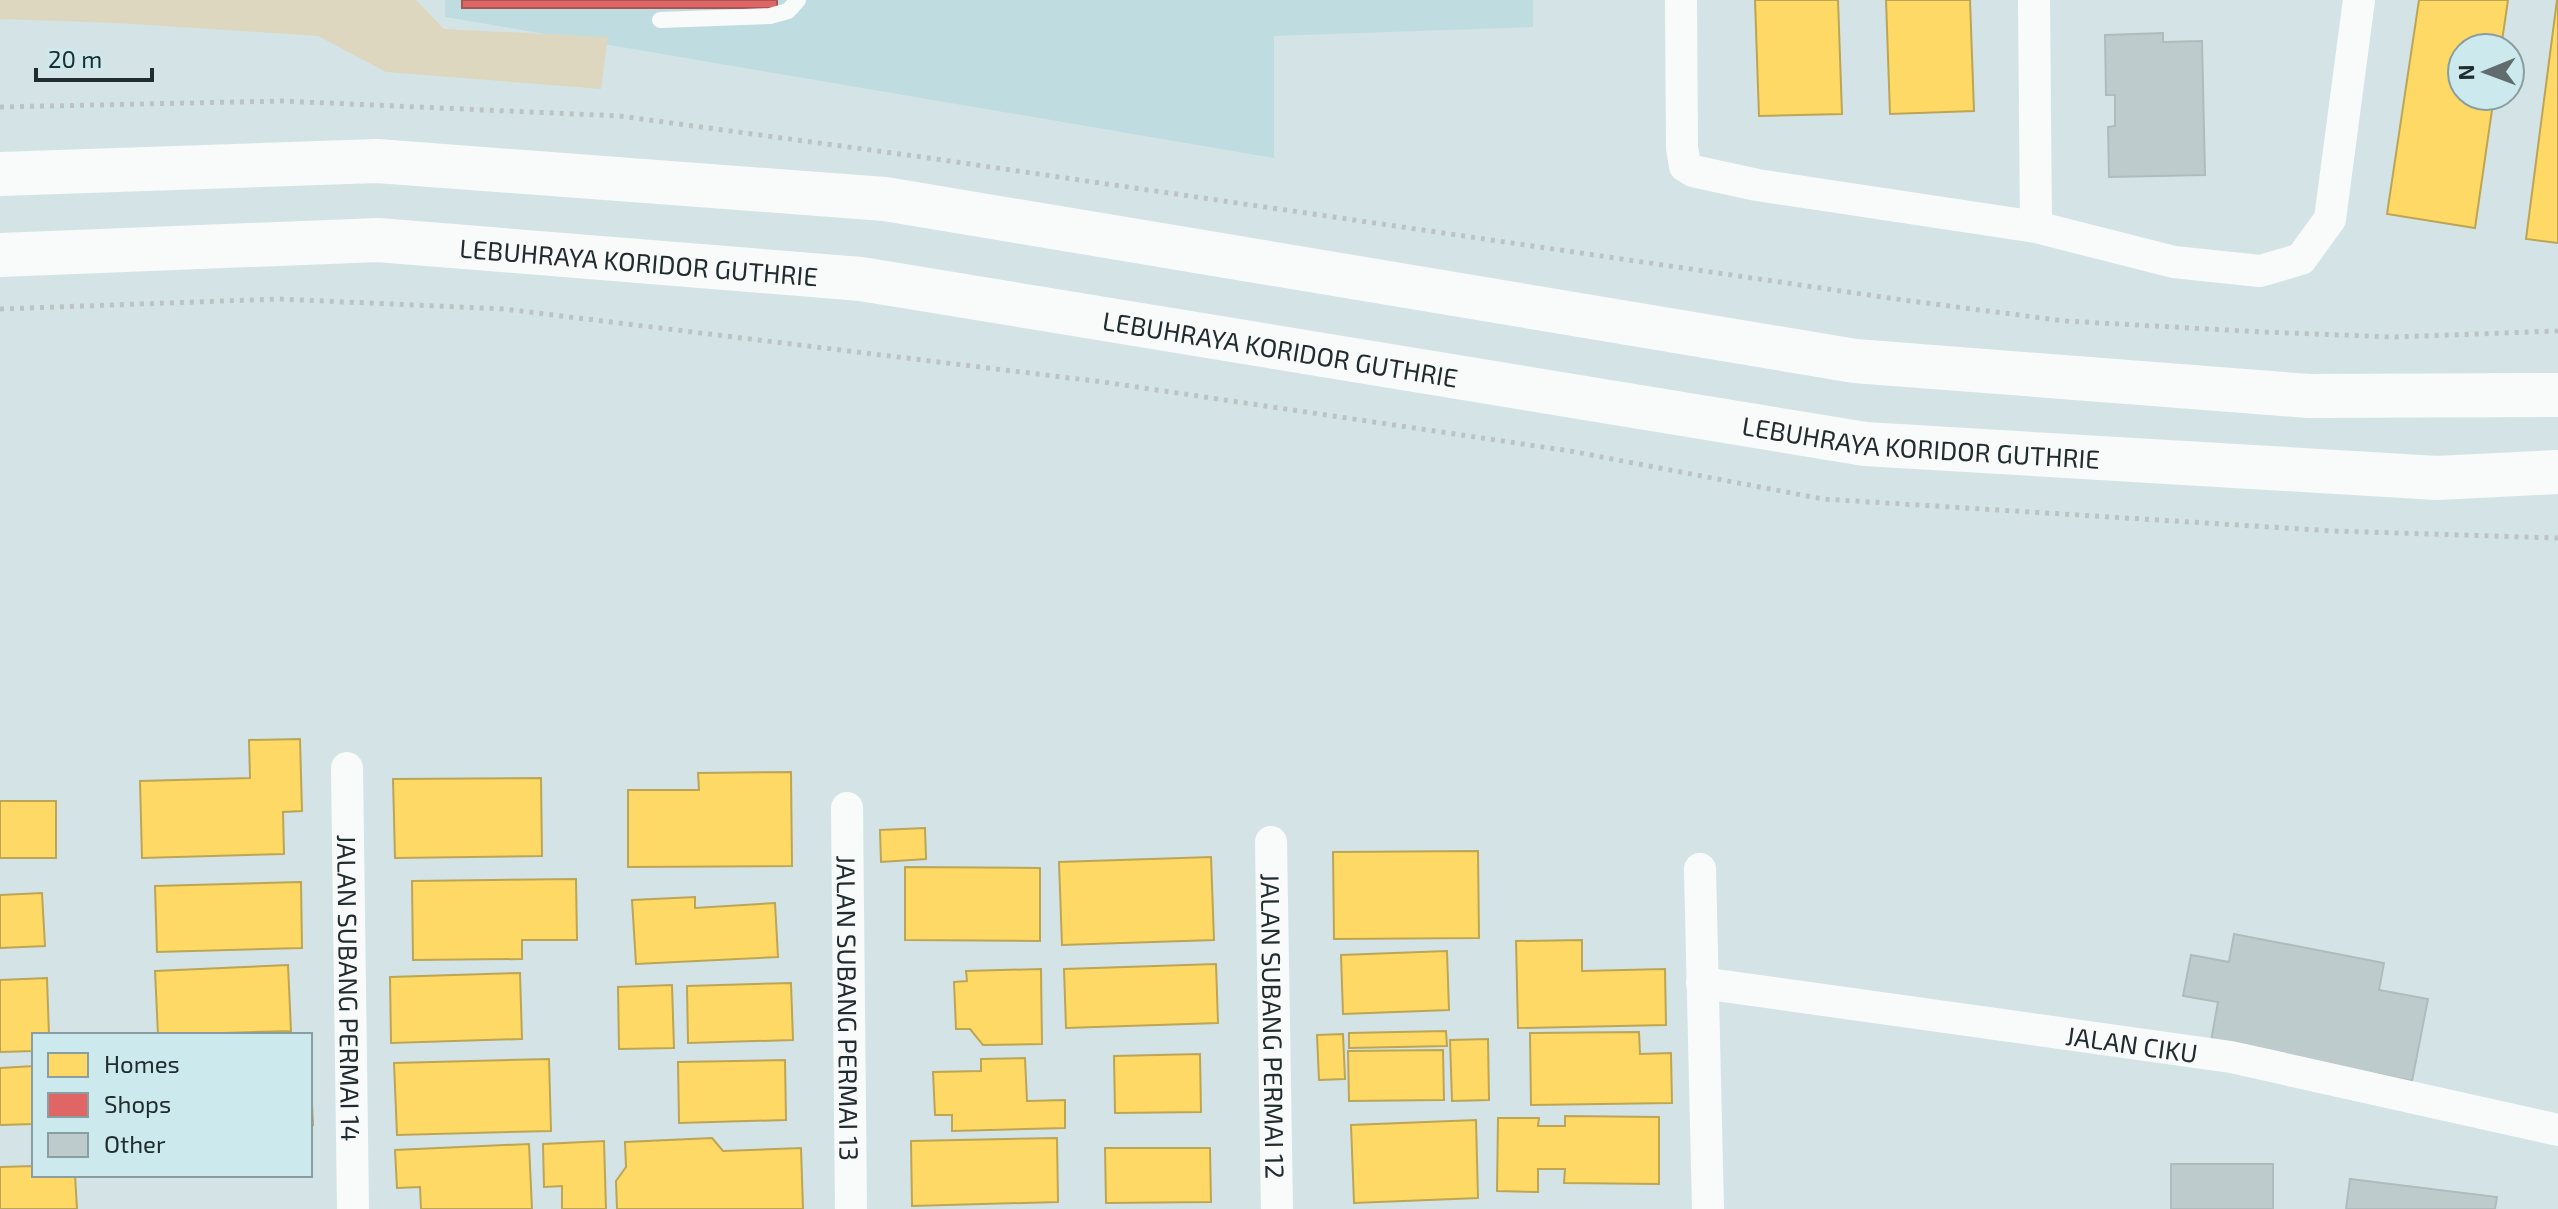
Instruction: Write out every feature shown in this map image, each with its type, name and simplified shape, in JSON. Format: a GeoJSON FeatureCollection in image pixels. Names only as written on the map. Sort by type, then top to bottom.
{"type":"FeatureCollection","features":[{"type":"Feature","properties":{"kind":"highway"},"geometry":{"type":"LineString","coordinates":[[0,174],[377,161],[885,199],[1855,361],[2309,396],[2558,395]]}},
{"type":"Feature","properties":{"kind":"highway","name":"LEBUHRAYA KORIDOR GUTHRIE"},"geometry":{"type":"LineString","coordinates":[[0,255],[378,240],[861,279],[1865,444],[2437,478],[2558,472]]}},
{"type":"Feature","properties":{"kind":"street"},"geometry":{"type":"LineString","coordinates":[[1681,0],[1682,148],[1685,166],[1702,175],[2036,227],[2174,262],[2260,271],[2301,259],[2330,219],[2359,0]]}},
{"type":"Feature","properties":{"kind":"street"},"geometry":{"type":"LineString","coordinates":[[2034,0],[2036,227]]}},
{"type":"Feature","properties":{"kind":"street","name":"JALAN SUBANG PERMAI 14"},"geometry":{"type":"LineString","coordinates":[[347,768],[353,1209]]}},
{"type":"Feature","properties":{"kind":"street","name":"JALAN SUBANG PERMAI 13"},"geometry":{"type":"LineString","coordinates":[[847,808],[851,1209]]}},
{"type":"Feature","properties":{"kind":"street","name":"JALAN SUBANG PERMAI 12"},"geometry":{"type":"LineString","coordinates":[[1271,842],[1277,1209]]}},
{"type":"Feature","properties":{"kind":"street"},"geometry":{"type":"LineString","coordinates":[[1700,869],[1708,1209]]}},
{"type":"Feature","properties":{"kind":"street","name":"JALAN CIKU"},"geometry":{"type":"LineString","coordinates":[[1702,983],[2231,1057],[2558,1130]]}},
{"type":"Feature","properties":{"kind":"lane"},"geometry":{"type":"LineString","coordinates":[[660,20],[770,16],[788,11],[798,0]]}},
{"type":"Feature","properties":{"kind":"path"},"geometry":{"type":"LineString","coordinates":[[0,107],[283,101],[620,116],[2065,321],[2394,337],[2558,331]]}},
{"type":"Feature","properties":{"kind":"path"},"geometry":{"type":"LineString","coordinates":[[0,309],[279,299],[504,309],[1119,384],[1570,451],[1823,499],[2333,531],[2558,538]]}},
{"type":"Feature","properties":{"kind":"shaded area"},"geometry":{"type":"Polygon","coordinates":[[[0,0],[416,0],[444,29],[608,37],[601,89],[386,72],[318,36],[0,19],[0,0]]]}},
{"type":"Feature","properties":{"kind":"shaded area"},"geometry":{"type":"Polygon","coordinates":[[[445,0],[1533,0],[1533,27],[1274,36],[1274,158],[445,17],[445,0]]]}},
{"type":"Feature","properties":{"kind":"building: Homes"},"geometry":{"type":"Polygon","coordinates":[[[1755,0],[1838,0],[1842,114],[1759,116],[1755,0]]]}},
{"type":"Feature","properties":{"kind":"building: Homes"},"geometry":{"type":"Polygon","coordinates":[[[1886,0],[1970,0],[1974,111],[1890,114],[1886,0]]]}},
{"type":"Feature","properties":{"kind":"building: Homes"},"geometry":{"type":"Polygon","coordinates":[[[2419,0],[2508,0],[2503,32],[2446,32],[2446,112],[2492,112],[2475,228],[2387,214],[2419,0]]]}},
{"type":"Feature","properties":{"kind":"building: Homes"},"geometry":{"type":"Polygon","coordinates":[[[2558,0],[2558,243],[2526,239],[2558,0]]]}},
{"type":"Feature","properties":{"kind":"building: Homes"},"geometry":{"type":"Polygon","coordinates":[[[300,739],[302,811],[283,812],[284,854],[142,858],[140,781],[250,778],[249,740],[300,739]]]}},
{"type":"Feature","properties":{"kind":"building: Homes"},"geometry":{"type":"Polygon","coordinates":[[[791,772],[792,866],[628,867],[628,790],[699,790],[698,773],[791,772]]]}},
{"type":"Feature","properties":{"kind":"building: Homes"},"geometry":{"type":"Polygon","coordinates":[[[541,778],[542,856],[395,858],[393,779],[541,778]]]}},
{"type":"Feature","properties":{"kind":"building: Homes"},"geometry":{"type":"Polygon","coordinates":[[[0,801],[56,801],[56,858],[0,858],[0,801]]]}},
{"type":"Feature","properties":{"kind":"building: Homes"},"geometry":{"type":"Polygon","coordinates":[[[925,828],[926,859],[881,862],[880,830],[925,828]]]}},
{"type":"Feature","properties":{"kind":"building: Homes"},"geometry":{"type":"Polygon","coordinates":[[[1478,851],[1479,938],[1334,939],[1333,852],[1478,851]]]}},
{"type":"Feature","properties":{"kind":"building: Homes"},"geometry":{"type":"Polygon","coordinates":[[[1211,857],[1214,940],[1062,945],[1059,862],[1211,857]]]}},
{"type":"Feature","properties":{"kind":"building: Homes"},"geometry":{"type":"Polygon","coordinates":[[[905,867],[1040,868],[1040,941],[905,940],[905,867]]]}},
{"type":"Feature","properties":{"kind":"building: Homes"},"geometry":{"type":"Polygon","coordinates":[[[576,879],[577,940],[522,940],[522,959],[413,960],[412,881],[576,879]]]}},
{"type":"Feature","properties":{"kind":"building: Homes"},"geometry":{"type":"Polygon","coordinates":[[[301,882],[302,948],[157,952],[155,886],[301,882]]]}},
{"type":"Feature","properties":{"kind":"building: Homes"},"geometry":{"type":"Polygon","coordinates":[[[42,893],[45,946],[0,948],[0,895],[42,893]]]}},
{"type":"Feature","properties":{"kind":"building: Homes"},"geometry":{"type":"Polygon","coordinates":[[[695,897],[695,908],[775,903],[778,957],[636,964],[632,900],[695,897]]]}},
{"type":"Feature","properties":{"kind":"building: Homes"},"geometry":{"type":"Polygon","coordinates":[[[1582,940],[1582,971],[1665,969],[1666,1025],[1518,1028],[1516,941],[1582,940]]]}},
{"type":"Feature","properties":{"kind":"building: Homes"},"geometry":{"type":"Polygon","coordinates":[[[1447,951],[1449,1010],[1343,1014],[1341,955],[1447,951]]]}},
{"type":"Feature","properties":{"kind":"building: Homes"},"geometry":{"type":"Polygon","coordinates":[[[1216,964],[1218,1023],[1066,1028],[1064,969],[1216,964]]]}},
{"type":"Feature","properties":{"kind":"building: Homes"},"geometry":{"type":"Polygon","coordinates":[[[288,965],[291,1031],[158,1033],[155,971],[288,965]]]}},
{"type":"Feature","properties":{"kind":"building: Homes"},"geometry":{"type":"Polygon","coordinates":[[[1041,969],[1042,1044],[983,1045],[970,1029],[956,1029],[954,982],[967,981],[966,971],[1041,969]]]}},
{"type":"Feature","properties":{"kind":"building: Homes"},"geometry":{"type":"Polygon","coordinates":[[[520,973],[522,1039],[391,1043],[390,977],[520,973]]]}},
{"type":"Feature","properties":{"kind":"building: Homes"},"geometry":{"type":"Polygon","coordinates":[[[47,978],[49,1033],[32,1033],[32,1051],[0,1052],[0,980],[47,978]]]}},
{"type":"Feature","properties":{"kind":"building: Homes"},"geometry":{"type":"Polygon","coordinates":[[[791,983],[793,1040],[688,1043],[687,986],[791,983]]]}},
{"type":"Feature","properties":{"kind":"building: Homes"},"geometry":{"type":"Polygon","coordinates":[[[672,985],[674,1048],[619,1049],[618,987],[672,985]]]}},
{"type":"Feature","properties":{"kind":"building: Homes"},"geometry":{"type":"Polygon","coordinates":[[[1446,1031],[1447,1046],[1349,1048],[1349,1033],[1446,1031]]]}},
{"type":"Feature","properties":{"kind":"building: Homes"},"geometry":{"type":"Polygon","coordinates":[[[1639,1032],[1640,1054],[1671,1053],[1672,1103],[1531,1105],[1530,1033],[1639,1032]]]}},
{"type":"Feature","properties":{"kind":"building: Homes"},"geometry":{"type":"Polygon","coordinates":[[[1343,1034],[1345,1079],[1319,1080],[1317,1035],[1343,1034]]]}},
{"type":"Feature","properties":{"kind":"building: Homes"},"geometry":{"type":"Polygon","coordinates":[[[1488,1039],[1489,1100],[1452,1101],[1450,1040],[1488,1039]]]}},
{"type":"Feature","properties":{"kind":"building: Homes"},"geometry":{"type":"Polygon","coordinates":[[[1443,1050],[1444,1100],[1349,1101],[1348,1051],[1443,1050]]]}},
{"type":"Feature","properties":{"kind":"building: Homes"},"geometry":{"type":"Polygon","coordinates":[[[1200,1054],[1201,1112],[1115,1113],[1114,1056],[1200,1054]]]}},
{"type":"Feature","properties":{"kind":"building: Homes"},"geometry":{"type":"Polygon","coordinates":[[[1025,1058],[1027,1101],[1065,1100],[1065,1128],[952,1131],[952,1115],[935,1115],[933,1072],[981,1071],[981,1059],[1025,1058]]]}},
{"type":"Feature","properties":{"kind":"building: Homes"},"geometry":{"type":"Polygon","coordinates":[[[549,1059],[551,1131],[397,1135],[394,1063],[549,1059]]]}},
{"type":"Feature","properties":{"kind":"building: Homes"},"geometry":{"type":"Polygon","coordinates":[[[785,1060],[786,1120],[679,1123],[678,1062],[785,1060]]]}},
{"type":"Feature","properties":{"kind":"building: Homes"},"geometry":{"type":"Polygon","coordinates":[[[32,1066],[32,1124],[0,1125],[0,1068],[32,1066]]]}},
{"type":"Feature","properties":{"kind":"building: Homes"},"geometry":{"type":"Polygon","coordinates":[[[1565,1116],[1659,1117],[1659,1184],[1564,1183],[1565,1169],[1538,1169],[1538,1192],[1497,1191],[1498,1118],[1539,1118],[1538,1126],[1565,1126],[1565,1116]]]}},
{"type":"Feature","properties":{"kind":"building: Homes"},"geometry":{"type":"Polygon","coordinates":[[[1476,1120],[1478,1198],[1354,1203],[1351,1125],[1476,1120]]]}},
{"type":"Feature","properties":{"kind":"building: Homes"},"geometry":{"type":"Polygon","coordinates":[[[712,1138],[723,1151],[801,1148],[803,1209],[617,1209],[616,1181],[626,1167],[625,1142],[712,1138]]]}},
{"type":"Feature","properties":{"kind":"building: Homes"},"geometry":{"type":"Polygon","coordinates":[[[1057,1138],[1058,1202],[912,1206],[911,1141],[1057,1138]]]}},
{"type":"Feature","properties":{"kind":"building: Homes"},"geometry":{"type":"Polygon","coordinates":[[[604,1141],[606,1209],[562,1209],[562,1186],[544,1187],[543,1144],[604,1141]]]}},
{"type":"Feature","properties":{"kind":"building: Homes"},"geometry":{"type":"Polygon","coordinates":[[[529,1144],[532,1209],[421,1209],[420,1187],[397,1188],[395,1150],[529,1144]]]}},
{"type":"Feature","properties":{"kind":"building: Homes"},"geometry":{"type":"Polygon","coordinates":[[[1105,1148],[1210,1148],[1211,1202],[1106,1203],[1105,1148]]]}},
{"type":"Feature","properties":{"kind":"building: Homes"},"geometry":{"type":"Polygon","coordinates":[[[32,1166],[32,1177],[75,1177],[77,1209],[0,1209],[0,1167],[32,1166]]]}},
{"type":"Feature","properties":{"kind":"building: Shops"},"geometry":{"type":"Polygon","coordinates":[[[462,0],[777,0],[777,8],[462,8],[462,0]]]}},
{"type":"Feature","properties":{"kind":"building: Other"},"geometry":{"type":"Polygon","coordinates":[[[2163,33],[2163,42],[2202,41],[2205,175],[2109,177],[2108,127],[2115,126],[2115,95],[2106,95],[2105,35],[2163,33]]]}},
{"type":"Feature","properties":{"kind":"building: Other"},"geometry":{"type":"Polygon","coordinates":[[[2234,934],[2384,963],[2379,990],[2428,999],[2412,1081],[2211,1041],[2218,1002],[2183,996],[2191,955],[2229,962],[2234,934]]]}},
{"type":"Feature","properties":{"kind":"building: Other"},"geometry":{"type":"Polygon","coordinates":[[[2171,1164],[2273,1164],[2273,1209],[2171,1209],[2171,1164]]]}},
{"type":"Feature","properties":{"kind":"building: Other"},"geometry":{"type":"Polygon","coordinates":[[[2350,1179],[2497,1197],[2495,1209],[2346,1209],[2350,1179]]]}}]}
